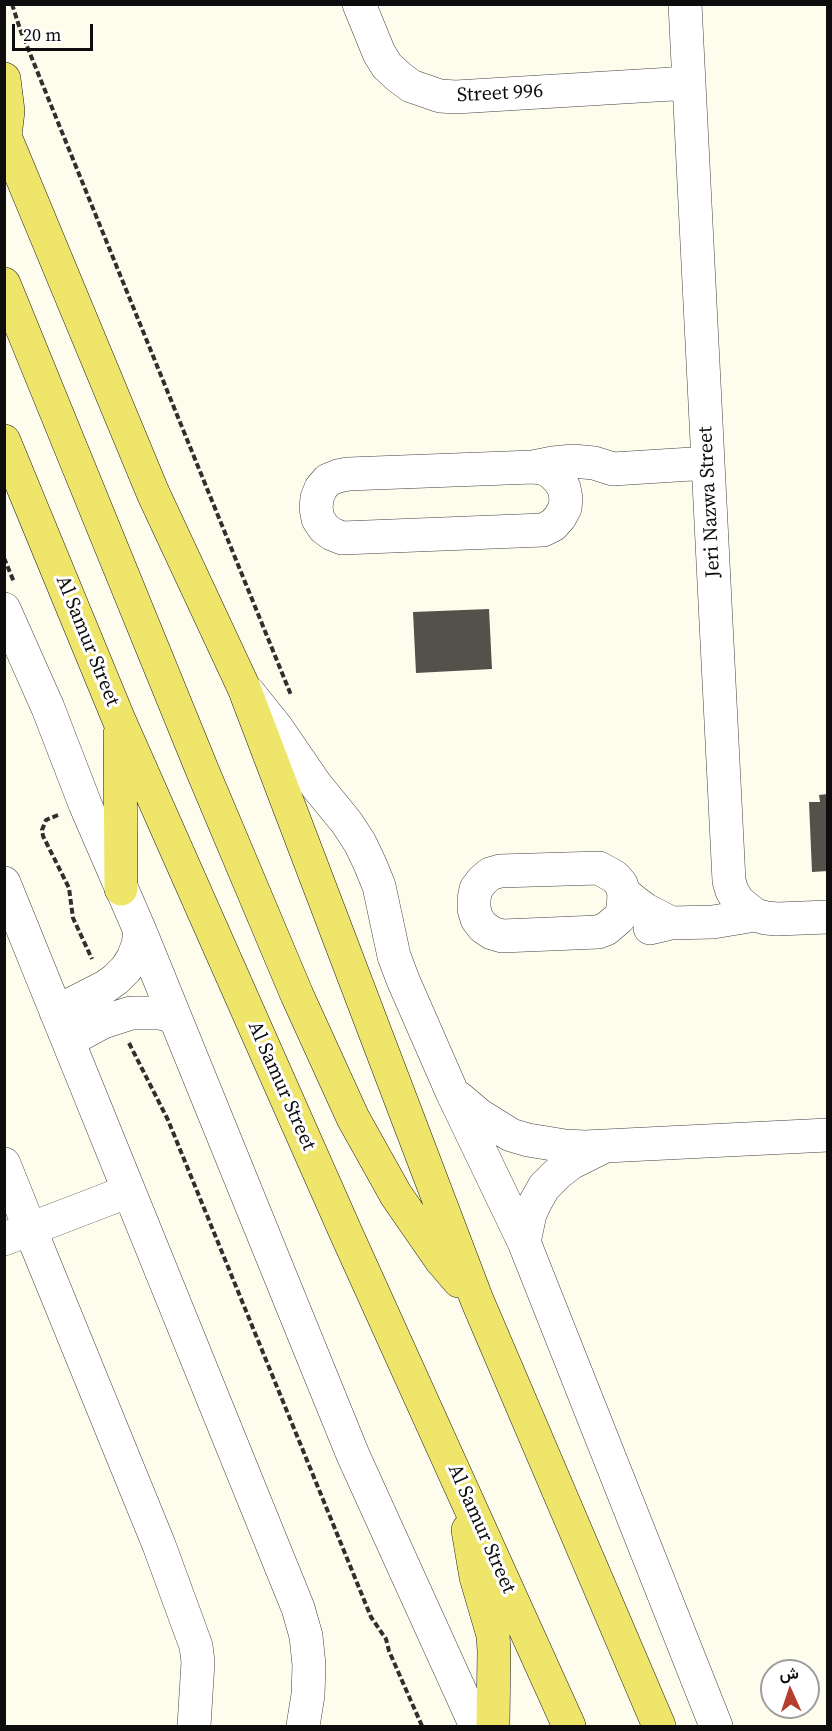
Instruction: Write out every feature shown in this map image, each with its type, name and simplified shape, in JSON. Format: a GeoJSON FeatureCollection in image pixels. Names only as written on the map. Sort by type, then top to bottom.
{"type":"FeatureCollection","features":[{"type":"Feature","properties":{"kind":"main road"},"geometry":{"type":"LineString","coordinates":[[4,79],[8,111],[5,135],[153,493],[244,688],[477,1300],[659,1726]]}},
{"type":"Feature","properties":{"kind":"main road"},"geometry":{"type":"LineString","coordinates":[[4,284],[199,761],[297,995],[352,1118],[403,1204],[441,1260],[477,1300]]}},
{"type":"Feature","properties":{"kind":"main road","name":"Al Samur Street"},"geometry":{"type":"LineString","coordinates":[[4,441],[120,720],[346,1233],[569,1726]]}},
{"type":"Feature","properties":{"kind":"main road"},"geometry":{"type":"LineString","coordinates":[[120,720],[122,889]]}},
{"type":"Feature","properties":{"kind":"main road"},"geometry":{"type":"LineString","coordinates":[[466,1496],[470,1550],[493,1635],[495,1651],[493,1726]]}},
{"type":"Feature","properties":{"kind":"street","name":"Street 996"},"geometry":{"type":"LineString","coordinates":[[358,4],[387,66],[411,86],[440,96],[456,97],[689,83]]}},
{"type":"Feature","properties":{"kind":"street","name":"Jeri Nazwa Street"},"geometry":{"type":"LineString","coordinates":[[685,4],[729,881],[738,901],[755,915]]}},
{"type":"Feature","properties":{"kind":"street"},"geometry":{"type":"LineString","coordinates":[[533,467],[573,461],[614,469],[708,463]]}},
{"type":"Feature","properties":{"kind":"street"},"geometry":{"type":"LineString","coordinates":[[565,508],[564,488],[559,480],[543,468],[533,467],[348,474],[328,480],[321,488],[316,508],[318,519],[324,528],[342,538],[543,530],[560,518],[565,508],[587,485],[614,469]]}},
{"type":"Feature","properties":{"kind":"street"},"geometry":{"type":"LineString","coordinates":[[11,599],[48,708],[85,804],[140,931],[353,1455],[476,1726]]}},
{"type":"Feature","properties":{"kind":"street"},"geometry":{"type":"LineString","coordinates":[[244,688],[271,720],[360,843],[378,886],[394,956],[403,980],[452,1092],[524,1242],[716,1726]]}},
{"type":"Feature","properties":{"kind":"street"},"geometry":{"type":"LineString","coordinates":[[671,923],[646,910],[624,893],[615,877],[599,868],[500,871],[490,874],[482,881],[474,899],[477,919],[483,927],[502,936],[642,930],[671,923],[713,922],[755,915],[777,919],[828,917]]}},
{"type":"Feature","properties":{"kind":"street"},"geometry":{"type":"LineString","coordinates":[[4,884],[298,1608],[306,1636],[309,1665],[308,1695],[303,1726]]}},
{"type":"Feature","properties":{"kind":"street"},"geometry":{"type":"LineString","coordinates":[[598,932],[606,929],[619,918],[623,910],[624,893]]}},
{"type":"Feature","properties":{"kind":"street"},"geometry":{"type":"LineString","coordinates":[[62,1026],[111,1002],[135,951],[140,931]]}},
{"type":"Feature","properties":{"kind":"street"},"geometry":{"type":"LineString","coordinates":[[111,1002],[131,1013],[160,1013],[174,1017]]}},
{"type":"Feature","properties":{"kind":"street"},"geometry":{"type":"LineString","coordinates":[[452,1092],[479,1115],[511,1135],[565,1146],[828,1135]]}},
{"type":"Feature","properties":{"kind":"street"},"geometry":{"type":"LineString","coordinates":[[524,1242],[530,1214],[544,1187],[571,1163],[606,1146]]}},
{"type":"Feature","properties":{"kind":"street"},"geometry":{"type":"LineString","coordinates":[[4,1164],[17,1234],[135,1485],[196,1646],[198,1662],[194,1726]]}},
{"type":"Feature","properties":{"kind":"street"},"geometry":{"type":"LineString","coordinates":[[17,1234],[129,1191]]}},
{"type":"Feature","properties":{"kind":"path"},"geometry":{"type":"LineString","coordinates":[[4,558],[11,599]]}},
{"type":"Feature","properties":{"kind":"path"},"geometry":{"type":"LineString","coordinates":[[85,804],[46,820],[42,830],[46,842],[69,888],[74,918],[111,1002],[172,1129],[371,1617],[386,1639],[389,1651],[422,1726]]}},
{"type":"Feature","properties":{"kind":"building"},"geometry":{"type":"Polygon","coordinates":[[[489,609],[492,669],[416,673],[413,612],[489,609]]]}},
{"type":"Feature","properties":{"kind":"building"},"geometry":{"type":"Polygon","coordinates":[[[828,794],[828,871],[812,872],[809,802],[820,802],[819,795],[828,794]]]}}]}
